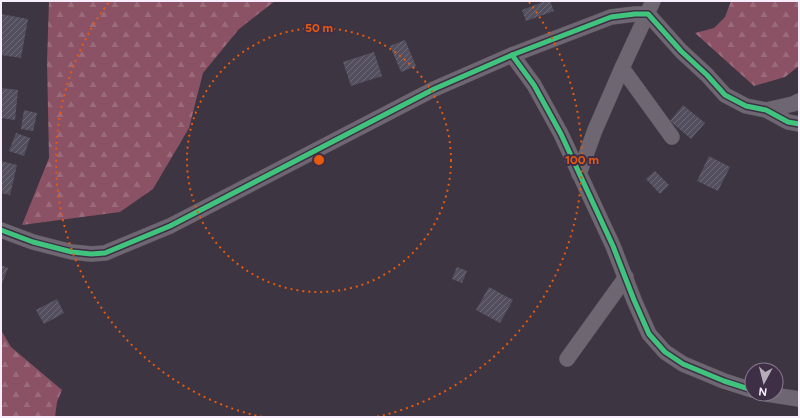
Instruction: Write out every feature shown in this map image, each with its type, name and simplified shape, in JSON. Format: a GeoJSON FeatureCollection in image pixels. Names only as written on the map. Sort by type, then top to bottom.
{"type":"FeatureCollection","features":[{"type":"Feature","properties":{"kind":"street"},"geometry":{"type":"LineString","coordinates":[[1,230],[33,242],[72,252],[91,254],[105,253],[170,226],[434,88],[512,55],[610,17],[635,14],[650,7]]}},
{"type":"Feature","properties":{"kind":"street"},"geometry":{"type":"LineString","coordinates":[[579,174],[595,130],[650,7]]}},
{"type":"Feature","properties":{"kind":"street"},"geometry":{"type":"LineString","coordinates":[[650,7],[681,51],[707,75],[725,95],[746,106],[766,110],[788,122],[799,124]]}},
{"type":"Feature","properties":{"kind":"street"},"geometry":{"type":"LineString","coordinates":[[512,55],[534,85],[561,134],[613,246],[649,334],[665,352],[683,364],[744,387]]}},
{"type":"Feature","properties":{"kind":"street"},"geometry":{"type":"LineString","coordinates":[[622,68],[672,136]]}},
{"type":"Feature","properties":{"kind":"street"},"geometry":{"type":"LineString","coordinates":[[766,110],[793,104],[799,100]]}},
{"type":"Feature","properties":{"kind":"street"},"geometry":{"type":"LineString","coordinates":[[566,359],[626,277]]}},
{"type":"Feature","properties":{"kind":"street"},"geometry":{"type":"LineString","coordinates":[[784,397],[799,399]]}},
{"type":"Feature","properties":{"kind":"green space"},"geometry":{"type":"Polygon","coordinates":[[[49,1],[275,1],[239,29],[203,73],[189,128],[153,189],[120,212],[22,225],[49,158],[47,62],[49,1]]]}},
{"type":"Feature","properties":{"kind":"green space"},"geometry":{"type":"Polygon","coordinates":[[[731,1],[799,1],[799,66],[785,77],[754,86],[695,33],[714,28],[725,17],[731,1]]]}},
{"type":"Feature","properties":{"kind":"green space"},"geometry":{"type":"Polygon","coordinates":[[[1,330],[11,347],[62,390],[57,402],[55,417],[1,417],[1,330]]]}},
{"type":"Feature","properties":{"kind":"building"},"geometry":{"type":"Polygon","coordinates":[[[545,1],[550,1],[554,11],[526,21],[522,10],[545,1]]]}},
{"type":"Feature","properties":{"kind":"building"},"geometry":{"type":"Polygon","coordinates":[[[1,14],[28,19],[21,58],[1,55],[1,14]]]}},
{"type":"Feature","properties":{"kind":"building"},"geometry":{"type":"Polygon","coordinates":[[[405,40],[416,66],[401,72],[390,46],[405,40]]]}},
{"type":"Feature","properties":{"kind":"building"},"geometry":{"type":"Polygon","coordinates":[[[374,52],[382,76],[351,86],[343,62],[374,52]]]}},
{"type":"Feature","properties":{"kind":"building"},"geometry":{"type":"Polygon","coordinates":[[[1,88],[18,90],[15,120],[1,118],[1,88]]]}},
{"type":"Feature","properties":{"kind":"building"},"geometry":{"type":"Polygon","coordinates":[[[683,105],[705,123],[691,139],[670,121],[683,105]]]}},
{"type":"Feature","properties":{"kind":"building"},"geometry":{"type":"Polygon","coordinates":[[[24,110],[37,113],[33,131],[21,129],[24,110]]]}},
{"type":"Feature","properties":{"kind":"building"},"geometry":{"type":"Polygon","coordinates":[[[16,133],[30,138],[24,156],[9,151],[16,133]]]}},
{"type":"Feature","properties":{"kind":"building"},"geometry":{"type":"Polygon","coordinates":[[[709,156],[730,167],[718,191],[697,181],[709,156]]]}},
{"type":"Feature","properties":{"kind":"building"},"geometry":{"type":"Polygon","coordinates":[[[1,161],[17,165],[10,195],[1,193],[1,161]]]}},
{"type":"Feature","properties":{"kind":"building"},"geometry":{"type":"Polygon","coordinates":[[[655,171],[669,185],[660,194],[646,179],[655,171]]]}},
{"type":"Feature","properties":{"kind":"building"},"geometry":{"type":"Polygon","coordinates":[[[1,265],[8,268],[1,286],[1,265]]]}},
{"type":"Feature","properties":{"kind":"building"},"geometry":{"type":"Polygon","coordinates":[[[457,267],[467,271],[462,283],[452,279],[457,267]]]}},
{"type":"Feature","properties":{"kind":"building"},"geometry":{"type":"Polygon","coordinates":[[[489,287],[513,300],[500,323],[476,310],[489,287]]]}},
{"type":"Feature","properties":{"kind":"building"},"geometry":{"type":"Polygon","coordinates":[[[57,299],[64,313],[44,324],[36,310],[57,299]]]}},
{"type":"Feature","properties":{"kind":"cycle path"},"geometry":{"type":"LineString","coordinates":[[1,230],[33,242],[72,252],[91,254],[105,253],[170,226],[434,89],[512,55],[611,17],[648,14],[681,51],[707,75],[725,95],[746,106],[766,110],[788,122],[799,124]]}},
{"type":"Feature","properties":{"kind":"cycle path"},"geometry":{"type":"LineString","coordinates":[[512,55],[534,85],[561,134],[613,246],[649,334],[665,352],[683,364],[744,387]]}}]}
